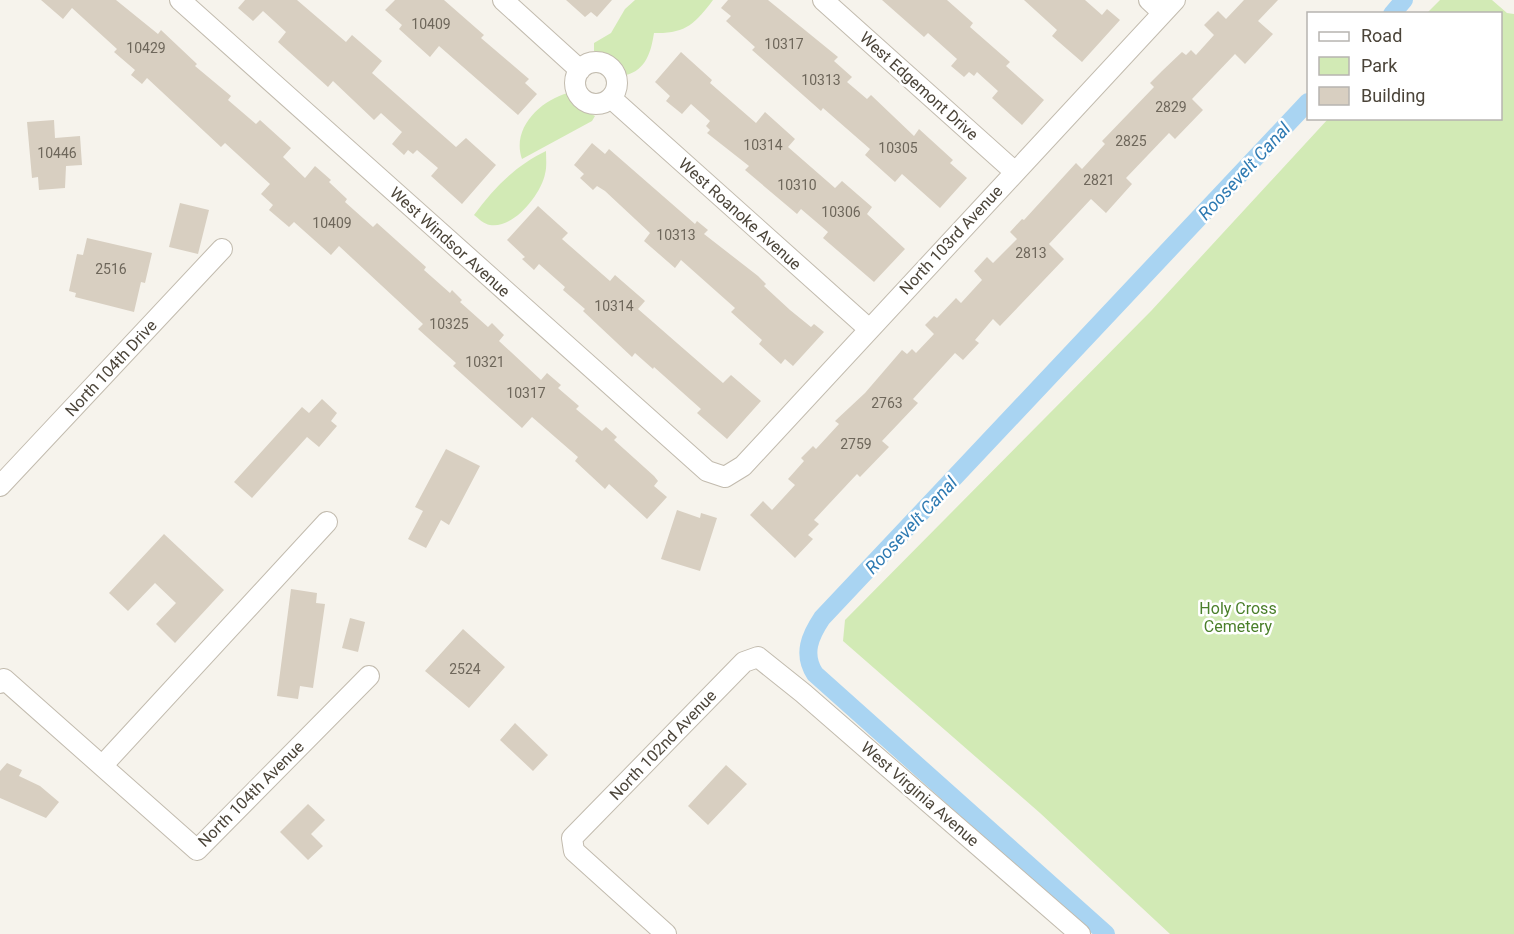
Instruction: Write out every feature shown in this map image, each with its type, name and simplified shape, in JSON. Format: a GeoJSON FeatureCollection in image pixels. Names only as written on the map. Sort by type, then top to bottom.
{"type":"FeatureCollection","features":[{"type":"Feature","properties":{"kind":"street","name":"West Windsor Avenue"},"geometry":{"type":"LineString","coordinates":[[180,0],[707,471],[724,477]]}},
{"type":"Feature","properties":{"kind":"street"},"geometry":{"type":"LineString","coordinates":[[502,0],[580,70]]}},
{"type":"Feature","properties":{"kind":"street","name":"West Edgemont Drive"},"geometry":{"type":"LineString","coordinates":[[822,0],[1015,172]]}},
{"type":"Feature","properties":{"kind":"street","name":"North 103rd Avenue"},"geometry":{"type":"LineString","coordinates":[[724,477],[743,466],[1015,172],[1162,4]]}},
{"type":"Feature","properties":{"kind":"street"},"geometry":{"type":"LineString","coordinates":[[598,63],[610,68],[616,79],[611,98],[599,104],[585,101],[576,90],[575,83],[580,70],[598,63]]}},
{"type":"Feature","properties":{"kind":"street","name":"West Roanoke Avenue"},"geometry":{"type":"LineString","coordinates":[[611,98],[869,329]]}},
{"type":"Feature","properties":{"kind":"street","name":"North 104th Drive"},"geometry":{"type":"LineString","coordinates":[[0,486],[222,249]]}},
{"type":"Feature","properties":{"kind":"street"},"geometry":{"type":"LineString","coordinates":[[102,766],[327,522]]}},
{"type":"Feature","properties":{"kind":"street","name":"North 102nd Avenue"},"geometry":{"type":"LineString","coordinates":[[666,934],[574,851],[572,838],[744,662],[758,657]]}},
{"type":"Feature","properties":{"kind":"street","name":"West Virginia Avenue"},"geometry":{"type":"LineString","coordinates":[[758,657],[803,693],[1080,934]]}},
{"type":"Feature","properties":{"kind":"street","name":"North 104th Avenue"},"geometry":{"type":"LineString","coordinates":[[0,683],[3,679],[197,850],[369,676]]}},
{"type":"Feature","properties":{"kind":"green space"},"geometry":{"type":"Polygon","coordinates":[[[635,0],[713,0],[688,26],[674,32],[654,33],[643,65],[633,73],[626,75],[616,63],[594,51],[594,43],[611,33],[625,9],[635,0]]]}},
{"type":"Feature","properties":{"kind":"green space","name":"Holy Cross Cemetery"},"geometry":{"type":"Polygon","coordinates":[[[1440,0],[1492,0],[1507,13],[1514,14],[1514,934],[1170,934],[1040,813],[843,641],[845,620],[1151,311],[1327,120],[1502,120],[1502,12],[1428,12],[1440,0]]]}},
{"type":"Feature","properties":{"kind":"green space"},"geometry":{"type":"Polygon","coordinates":[[[568,93],[580,108],[595,116],[592,121],[522,159],[521,137],[531,117],[548,102],[568,93]]]}},
{"type":"Feature","properties":{"kind":"green space"},"geometry":{"type":"Polygon","coordinates":[[[546,151],[546,168],[538,191],[517,216],[499,225],[490,225],[474,215],[506,178],[546,151]]]}},
{"type":"Feature","properties":{"kind":"building"},"geometry":{"type":"Polygon","coordinates":[[[41,0],[116,0],[158,34],[161,30],[197,64],[195,66],[231,96],[228,100],[256,124],[260,120],[291,148],[283,157],[305,178],[315,166],[331,180],[329,182],[347,199],[345,202],[373,227],[377,223],[426,267],[424,270],[450,293],[452,290],[462,300],[460,302],[488,327],[492,323],[504,335],[499,341],[541,380],[547,373],[561,385],[558,388],[579,406],[576,409],[602,431],[606,427],[617,437],[614,440],[654,476],[658,481],[654,486],[667,497],[647,519],[609,484],[605,489],[575,461],[578,457],[532,417],[522,428],[453,366],[456,363],[418,329],[423,324],[339,246],[331,255],[294,222],[289,227],[269,210],[273,205],[261,194],[270,184],[225,143],[221,147],[147,78],[142,84],[131,75],[135,70],[114,52],[117,49],[72,8],[63,19],[41,0]]]}},
{"type":"Feature","properties":{"kind":"building"},"geometry":{"type":"Polygon","coordinates":[[[245,0],[297,0],[346,42],[352,35],[382,61],[372,73],[456,147],[466,138],[496,165],[462,204],[431,176],[438,168],[417,150],[413,154],[408,150],[404,155],[392,144],[402,132],[381,113],[374,120],[333,81],[328,87],[278,42],[286,32],[263,11],[253,21],[238,8],[245,0]]]}},
{"type":"Feature","properties":{"kind":"building"},"geometry":{"type":"Polygon","coordinates":[[[395,0],[444,0],[484,35],[481,38],[529,79],[525,83],[537,94],[518,115],[439,46],[430,57],[399,29],[402,25],[385,10],[395,0]]]}},
{"type":"Feature","properties":{"kind":"building"},"geometry":{"type":"Polygon","coordinates":[[[566,0],[612,0],[597,17],[591,12],[585,17],[566,0]]]}},
{"type":"Feature","properties":{"kind":"building"},"geometry":{"type":"Polygon","coordinates":[[[728,0],[768,0],[838,57],[834,61],[852,77],[847,82],[867,99],[871,95],[914,136],[919,129],[953,160],[950,163],[967,178],[940,208],[902,174],[895,182],[865,155],[870,149],[823,108],[821,111],[752,50],[755,47],[726,21],[731,16],[721,8],[728,0]]]}},
{"type":"Feature","properties":{"kind":"building"},"geometry":{"type":"Polygon","coordinates":[[[882,0],[947,0],[973,23],[970,27],[1010,62],[1006,66],[1044,100],[1022,125],[992,98],[998,91],[977,72],[974,76],[969,72],[964,77],[951,66],[957,59],[928,33],[924,37],[882,0]]]}},
{"type":"Feature","properties":{"kind":"building"},"geometry":{"type":"Polygon","coordinates":[[[1024,0],[1085,0],[1102,15],[1107,9],[1120,20],[1082,62],[1052,36],[1057,30],[1024,0]]]}},
{"type":"Feature","properties":{"kind":"building"},"geometry":{"type":"Polygon","coordinates":[[[1244,0],[1278,0],[1258,21],[1273,34],[1245,64],[1235,54],[1192,99],[1203,110],[1175,139],[1169,133],[1126,178],[1132,184],[1106,213],[1091,199],[1049,244],[1064,259],[1000,326],[993,319],[975,340],[979,343],[963,360],[955,353],[913,399],[918,403],[882,441],[889,447],[860,477],[857,474],[814,520],[819,524],[808,535],[813,539],[795,558],[750,515],[763,501],[772,510],[795,485],[788,479],[804,461],[801,458],[813,446],[816,449],[839,424],[835,421],[865,393],[902,350],[907,354],[912,349],[916,353],[934,334],[925,325],[934,316],[937,318],[956,298],[961,303],[982,280],[974,271],[987,257],[993,263],[1017,239],[1010,232],[1022,219],[1024,220],[1076,163],[1082,169],[1105,144],[1102,141],[1154,87],[1150,83],[1182,52],[1186,55],[1191,50],[1196,55],[1214,35],[1204,25],[1218,11],[1226,19],[1244,0]]]}},
{"type":"Feature","properties":{"kind":"building"},"geometry":{"type":"Polygon","coordinates":[[[681,52],[712,80],[710,83],[756,123],[765,112],[795,139],[788,147],[835,188],[842,181],[872,207],[867,214],[905,249],[874,282],[823,238],[828,232],[801,209],[797,214],[745,170],[749,166],[707,133],[710,130],[706,126],[710,121],[691,104],[682,114],[666,101],[670,96],[655,82],[681,52]]]}},
{"type":"Feature","properties":{"kind":"building"},"geometry":{"type":"Polygon","coordinates":[[[54,120],[55,138],[80,136],[82,165],[66,166],[65,188],[39,190],[38,177],[32,178],[27,122],[54,120]]]}},
{"type":"Feature","properties":{"kind":"building"},"geometry":{"type":"Polygon","coordinates":[[[592,143],[605,154],[609,149],[695,224],[697,221],[708,230],[704,234],[758,276],[766,284],[764,286],[790,310],[811,327],[814,324],[824,332],[793,366],[785,359],[781,364],[759,344],[762,340],[731,312],[735,308],[681,260],[675,268],[644,241],[650,233],[605,191],[597,186],[593,190],[580,178],[584,174],[574,165],[592,143]]]}},
{"type":"Feature","properties":{"kind":"building"},"geometry":{"type":"Polygon","coordinates":[[[180,203],[209,210],[198,254],[169,247],[180,203]]]}},
{"type":"Feature","properties":{"kind":"building"},"geometry":{"type":"Polygon","coordinates":[[[538,206],[568,233],[562,239],[610,281],[615,275],[645,301],[638,309],[723,383],[731,375],[761,401],[727,439],[697,413],[701,409],[654,367],[653,369],[635,353],[632,357],[583,311],[585,309],[563,290],[565,287],[539,264],[534,270],[522,259],[525,257],[507,240],[538,206]]]}},
{"type":"Feature","properties":{"kind":"building"},"geometry":{"type":"Polygon","coordinates":[[[87,238],[152,253],[145,283],[141,282],[134,312],[75,297],[76,293],[69,291],[77,254],[83,255],[87,238]]]}},
{"type":"Feature","properties":{"kind":"building"},"geometry":{"type":"Polygon","coordinates":[[[322,399],[337,413],[331,421],[337,426],[319,447],[307,437],[252,498],[234,482],[302,407],[309,413],[322,399]]]}},
{"type":"Feature","properties":{"kind":"building"},"geometry":{"type":"Polygon","coordinates":[[[446,449],[480,466],[449,525],[441,520],[426,548],[408,539],[423,511],[415,507],[446,449]]]}},
{"type":"Feature","properties":{"kind":"building"},"geometry":{"type":"Polygon","coordinates":[[[677,510],[700,518],[701,513],[717,518],[700,571],[661,559],[677,510]]]}},
{"type":"Feature","properties":{"kind":"building"},"geometry":{"type":"Polygon","coordinates":[[[164,534],[224,590],[175,643],[156,624],[176,603],[155,583],[128,611],[109,593],[164,534]]]}},
{"type":"Feature","properties":{"kind":"building"},"geometry":{"type":"Polygon","coordinates":[[[291,589],[317,593],[316,603],[325,604],[313,688],[300,686],[298,699],[277,696],[291,589]]]}},
{"type":"Feature","properties":{"kind":"building"},"geometry":{"type":"Polygon","coordinates":[[[350,618],[365,622],[358,652],[342,648],[350,618]]]}},
{"type":"Feature","properties":{"kind":"building"},"geometry":{"type":"Polygon","coordinates":[[[463,629],[505,667],[469,708],[425,671],[463,629]]]}},
{"type":"Feature","properties":{"kind":"building"},"geometry":{"type":"Polygon","coordinates":[[[515,723],[548,755],[533,771],[500,740],[515,723]]]}},
{"type":"Feature","properties":{"kind":"building"},"geometry":{"type":"Polygon","coordinates":[[[7,763],[22,770],[19,776],[40,786],[59,802],[46,818],[0,798],[0,771],[7,763]]]}},
{"type":"Feature","properties":{"kind":"building"},"geometry":{"type":"Polygon","coordinates":[[[726,765],[747,784],[708,825],[688,806],[726,765]]]}},
{"type":"Feature","properties":{"kind":"building"},"geometry":{"type":"Polygon","coordinates":[[[308,804],[325,820],[311,834],[323,846],[308,860],[280,832],[308,804]]]}},
{"type":"Feature","properties":{"kind":"waterway","name":"Roosevelt Canal"},"geometry":{"type":"LineString","coordinates":[[1394,12],[1404,0]]}},
{"type":"Feature","properties":{"kind":"waterway","name":"Roosevelt Canal"},"geometry":{"type":"LineString","coordinates":[[1106,934],[815,674],[809,659],[809,645],[822,618],[1307,103]]}}]}
